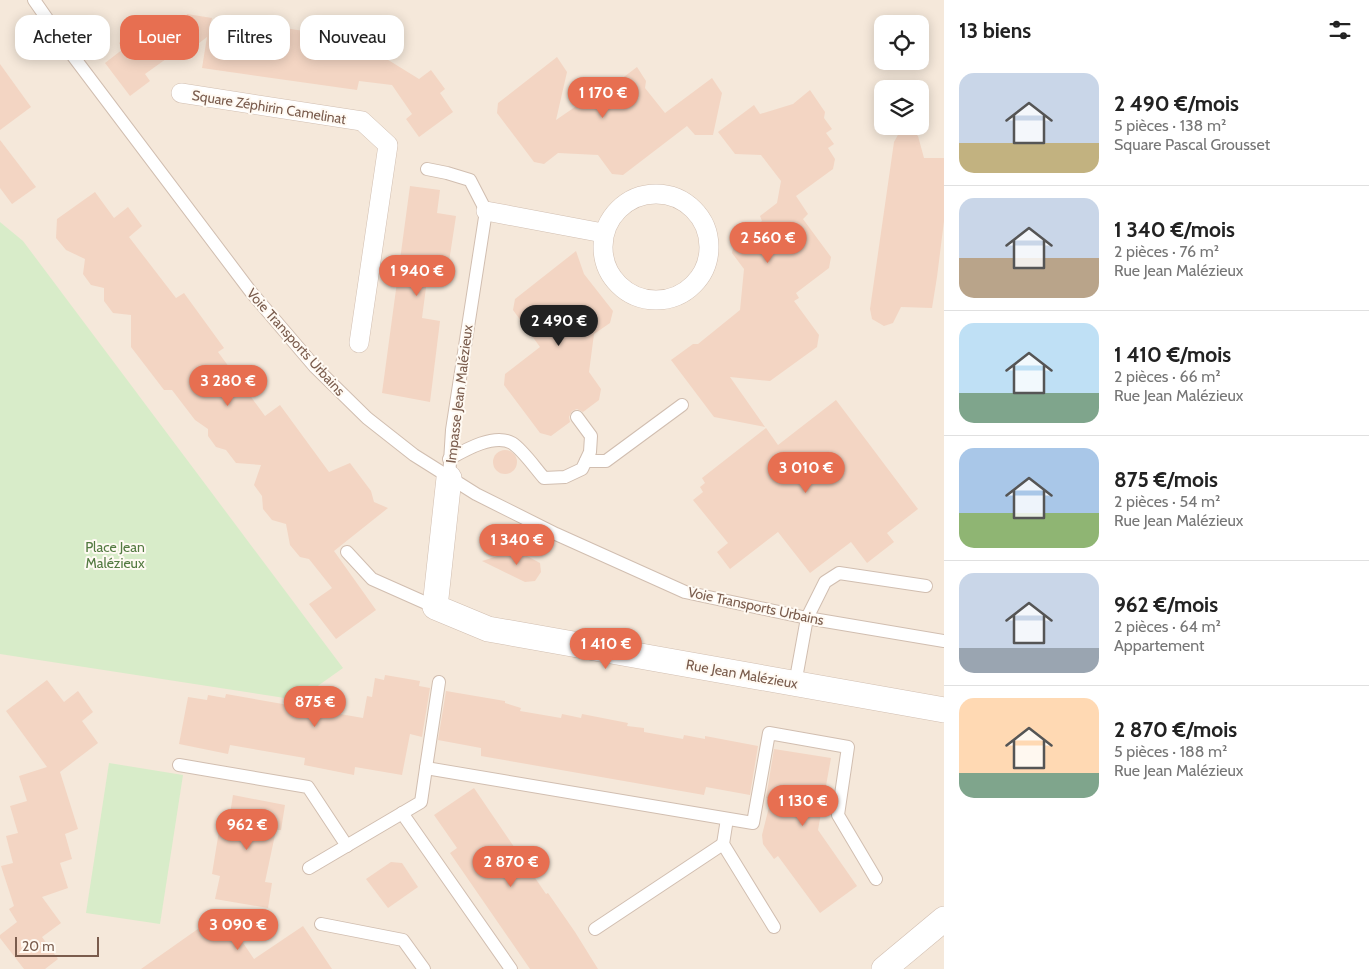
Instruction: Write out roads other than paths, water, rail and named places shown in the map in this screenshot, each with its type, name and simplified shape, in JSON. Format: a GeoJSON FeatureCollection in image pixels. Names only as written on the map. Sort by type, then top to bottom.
{"type":"FeatureCollection","features":[{"type":"Feature","properties":{"kind":"street","name":"Square Zéphirin Camelinat"},"geometry":{"type":"LineString","coordinates":[[181,93],[362,121],[388,145],[359,342]]}},
{"type":"Feature","properties":{"kind":"street"},"geometry":{"type":"LineString","coordinates":[[654,193],[682,199],[703,219],[711,247],[704,276],[688,292],[647,301],[617,285],[604,264],[603,234],[609,220],[624,203],[654,193]]}},
{"type":"Feature","properties":{"kind":"street"},"geometry":{"type":"LineString","coordinates":[[486,212],[603,234]]}},
{"type":"Feature","properties":{"kind":"street"},"geometry":{"type":"LineString","coordinates":[[435,608],[449,468]]}},
{"type":"Feature","properties":{"kind":"street","name":"Rue Jean Malézieux"},"geometry":{"type":"LineString","coordinates":[[435,608],[488,629],[944,710]]}},
{"type":"Feature","properties":{"kind":"street"},"geometry":{"type":"LineString","coordinates":[[884,969],[944,919]]}},
{"type":"Feature","properties":{"kind":"lane","name":"Voie Transports Urbains"},"geometry":{"type":"LineString","coordinates":[[34,0],[73,56],[251,292],[315,367],[367,418],[414,455],[449,468],[556,534],[685,592],[807,618],[944,642]]}},
{"type":"Feature","properties":{"kind":"lane"},"geometry":{"type":"LineString","coordinates":[[427,169],[470,180],[486,212]]}},
{"type":"Feature","properties":{"kind":"lane","name":"Impasse Jean Malézieux"},"geometry":{"type":"LineString","coordinates":[[449,468],[486,212]]}},
{"type":"Feature","properties":{"kind":"lane"},"geometry":{"type":"LineString","coordinates":[[586,462],[606,461],[682,405]]}},
{"type":"Feature","properties":{"kind":"lane"},"geometry":{"type":"LineString","coordinates":[[449,468],[469,448],[494,441],[512,443],[544,478],[565,477],[582,469],[590,452],[590,436],[577,416]]}},
{"type":"Feature","properties":{"kind":"lane"},"geometry":{"type":"LineString","coordinates":[[347,552],[372,579],[435,608]]}},
{"type":"Feature","properties":{"kind":"lane"},"geometry":{"type":"LineString","coordinates":[[795,684],[807,618],[824,582],[839,573],[926,586]]}},
{"type":"Feature","properties":{"kind":"lane"},"geometry":{"type":"LineString","coordinates":[[309,868],[421,802],[439,682]]}},
{"type":"Feature","properties":{"kind":"lane"},"geometry":{"type":"LineString","coordinates":[[426,768],[753,823],[769,733],[848,748],[838,815],[876,879]]}},
{"type":"Feature","properties":{"kind":"lane"},"geometry":{"type":"LineString","coordinates":[[179,765],[308,787],[347,846]]}},
{"type":"Feature","properties":{"kind":"lane"},"geometry":{"type":"LineString","coordinates":[[402,814],[510,969]]}},
{"type":"Feature","properties":{"kind":"lane"},"geometry":{"type":"LineString","coordinates":[[727,819],[723,844],[774,927]]}},
{"type":"Feature","properties":{"kind":"lane"},"geometry":{"type":"LineString","coordinates":[[595,929],[723,844]]}},
{"type":"Feature","properties":{"kind":"lane"},"geometry":{"type":"LineString","coordinates":[[320,924],[403,940],[424,969]]}},
{"type":"Feature","properties":{"kind":"park label","name":"Place Jean Malézieux"},"geometry":{"type":"Point","coordinates":[115,556]}}]}
